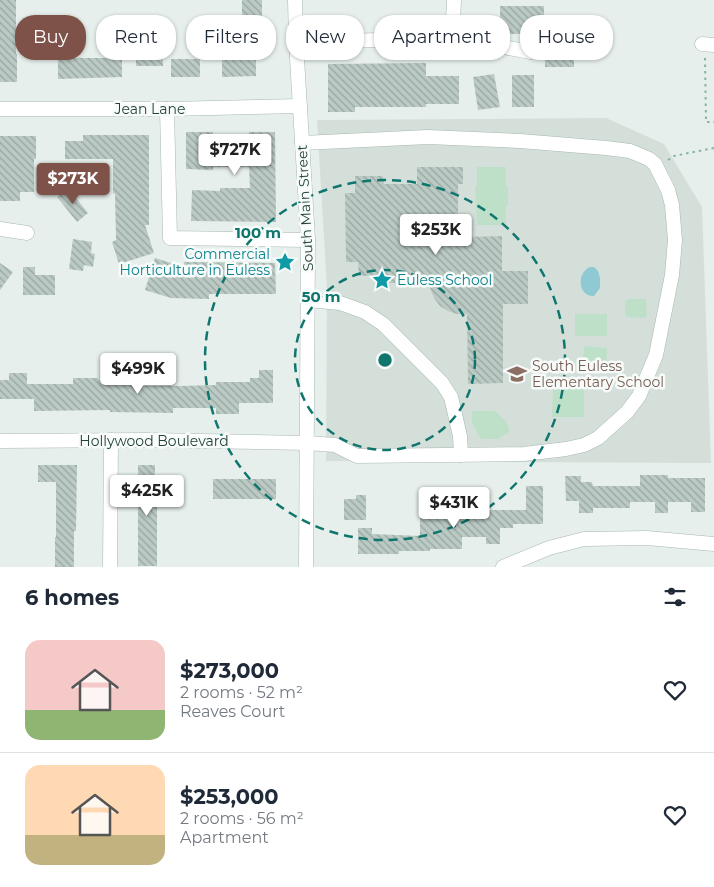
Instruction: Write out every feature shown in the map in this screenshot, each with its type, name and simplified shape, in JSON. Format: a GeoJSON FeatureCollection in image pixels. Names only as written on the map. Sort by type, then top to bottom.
{"type":"FeatureCollection","features":[{"type":"Feature","properties":{"kind":"street","name":"South Main Street"},"geometry":{"type":"LineString","coordinates":[[295,0],[295,15]]}},
{"type":"Feature","properties":{"kind":"street"},"geometry":{"type":"LineString","coordinates":[[453,15],[454,0]]}},
{"type":"Feature","properties":{"kind":"street","name":"South Main Street"},"geometry":{"type":"LineString","coordinates":[[297,60],[308,240],[306,567]]}},
{"type":"Feature","properties":{"kind":"street","name":"Jean Lane"},"geometry":{"type":"LineString","coordinates":[[0,109],[167,109],[300,106]]}},
{"type":"Feature","properties":{"kind":"street"},"geometry":{"type":"LineString","coordinates":[[167,109],[170,238],[308,240]]}},
{"type":"Feature","properties":{"kind":"street","name":"Hollywood Boulevard"},"geometry":{"type":"LineString","coordinates":[[0,441],[111,440],[307,443],[335,445],[357,456],[524,454],[566,450],[584,445],[598,438],[627,412],[639,396],[656,355],[672,275],[674,240],[672,205],[668,190],[655,164],[650,159],[630,151],[520,141],[428,137],[302,143]]}},
{"type":"Feature","properties":{"kind":"street"},"geometry":{"type":"LineString","coordinates":[[0,229],[27,233]]}},
{"type":"Feature","properties":{"kind":"street"},"geometry":{"type":"LineString","coordinates":[[308,300],[340,303],[365,312],[384,324],[442,383],[451,398],[460,436],[461,455]]}},
{"type":"Feature","properties":{"kind":"street"},"geometry":{"type":"LineString","coordinates":[[110,567],[111,440]]}},
{"type":"Feature","properties":{"kind":"street"},"geometry":{"type":"LineString","coordinates":[[503,567],[549,548],[584,539],[648,538],[714,544]]}},
{"type":"Feature","properties":{"kind":"path"},"geometry":{"type":"LineString","coordinates":[[707,48],[706,122],[714,122]]}},
{"type":"Feature","properties":{"kind":"path"},"geometry":{"type":"LineString","coordinates":[[668,160],[674,156],[714,148]]}},
{"type":"Feature","properties":{"kind":"shaded area","name":"South Euless Elementary School"},"geometry":{"type":"Polygon","coordinates":[[[606,118],[664,144],[702,207],[711,463],[326,461],[327,288],[317,120],[606,118]]]}},
{"type":"Feature","properties":{"kind":"green space"},"geometry":{"type":"Polygon","coordinates":[[[477,167],[506,167],[508,206],[506,206],[506,225],[477,225],[475,187],[477,186],[477,167]]]}},
{"type":"Feature","properties":{"kind":"green space"},"geometry":{"type":"Polygon","coordinates":[[[629,299],[646,299],[647,316],[644,318],[627,317],[625,314],[625,301],[629,299]]]}},
{"type":"Feature","properties":{"kind":"green space"},"geometry":{"type":"Polygon","coordinates":[[[575,314],[607,314],[607,336],[575,336],[575,314]]]}},
{"type":"Feature","properties":{"kind":"green space"},"geometry":{"type":"Polygon","coordinates":[[[584,346],[607,348],[606,370],[583,368],[584,346]]]}},
{"type":"Feature","properties":{"kind":"green space"},"geometry":{"type":"Polygon","coordinates":[[[553,385],[584,385],[584,417],[552,417],[553,385]]]}},
{"type":"Feature","properties":{"kind":"green space"},"geometry":{"type":"Polygon","coordinates":[[[472,411],[495,411],[507,423],[509,432],[498,439],[481,439],[472,423],[472,411]]]}},
{"type":"Feature","properties":{"kind":"water"},"geometry":{"type":"Polygon","coordinates":[[[590,267],[594,267],[598,271],[600,278],[600,288],[594,296],[585,293],[581,284],[582,274],[590,267]]]}},
{"type":"Feature","properties":{"kind":"building"},"geometry":{"type":"Polygon","coordinates":[[[0,0],[16,0],[15,60],[17,60],[17,82],[0,82],[0,0]]]}},
{"type":"Feature","properties":{"kind":"building"},"geometry":{"type":"Polygon","coordinates":[[[242,0],[262,0],[262,15],[242,15],[242,0]]]}},
{"type":"Feature","properties":{"kind":"building"},"geometry":{"type":"Polygon","coordinates":[[[500,6],[544,6],[544,15],[520,15],[520,34],[510,34],[510,15],[500,15],[500,6]]]}},
{"type":"Feature","properties":{"kind":"building"},"geometry":{"type":"Polygon","coordinates":[[[96,58],[96,60],[122,60],[122,77],[58,79],[58,60],[96,58]]]}},
{"type":"Feature","properties":{"kind":"building"},"geometry":{"type":"Polygon","coordinates":[[[136,60],[163,60],[163,66],[136,66],[136,60]]]}},
{"type":"Feature","properties":{"kind":"building"},"geometry":{"type":"Polygon","coordinates":[[[171,60],[200,60],[200,77],[171,77],[171,60]]]}},
{"type":"Feature","properties":{"kind":"building"},"geometry":{"type":"Polygon","coordinates":[[[222,60],[256,60],[256,76],[222,77],[222,60]]]}},
{"type":"Feature","properties":{"kind":"building"},"geometry":{"type":"Polygon","coordinates":[[[545,60],[574,60],[574,67],[545,67],[545,60]]]}},
{"type":"Feature","properties":{"kind":"building"},"geometry":{"type":"Polygon","coordinates":[[[426,63],[426,76],[459,76],[459,104],[426,104],[426,107],[355,107],[355,112],[328,112],[328,64],[426,63]]]}},
{"type":"Feature","properties":{"kind":"building"},"geometry":{"type":"Polygon","coordinates":[[[494,74],[500,107],[478,110],[473,77],[494,74]]]}},
{"type":"Feature","properties":{"kind":"building"},"geometry":{"type":"Polygon","coordinates":[[[512,75],[534,75],[534,107],[512,107],[512,75]]]}},
{"type":"Feature","properties":{"kind":"building"},"geometry":{"type":"Polygon","coordinates":[[[186,132],[249,134],[249,132],[275,132],[276,222],[191,221],[192,190],[220,191],[220,188],[250,188],[249,167],[213,167],[213,170],[186,169],[186,132]]]}},
{"type":"Feature","properties":{"kind":"building"},"geometry":{"type":"Polygon","coordinates":[[[83,135],[149,135],[149,225],[145,225],[154,253],[119,264],[112,242],[116,240],[113,159],[65,159],[65,141],[83,141],[83,135]]]}},
{"type":"Feature","properties":{"kind":"building"},"geometry":{"type":"Polygon","coordinates":[[[0,136],[36,136],[34,192],[20,192],[20,201],[0,201],[0,136]]]}},
{"type":"Feature","properties":{"kind":"building"},"geometry":{"type":"Polygon","coordinates":[[[417,167],[463,167],[463,184],[458,184],[458,220],[468,220],[468,237],[502,236],[502,271],[528,271],[528,304],[503,304],[503,383],[468,384],[467,314],[457,314],[440,306],[430,288],[431,278],[395,278],[395,283],[385,283],[384,275],[359,276],[358,262],[346,262],[345,193],[355,193],[355,176],[383,176],[384,184],[417,184],[417,167]]]}},
{"type":"Feature","properties":{"kind":"building"},"geometry":{"type":"Polygon","coordinates":[[[68,188],[88,213],[77,222],[57,197],[68,188]]]}},
{"type":"Feature","properties":{"kind":"building"},"geometry":{"type":"Polygon","coordinates":[[[73,239],[92,242],[91,253],[95,254],[93,267],[84,265],[83,271],[69,269],[73,239]]]}},
{"type":"Feature","properties":{"kind":"building"},"geometry":{"type":"Polygon","coordinates":[[[155,258],[184,267],[184,262],[275,263],[276,294],[209,294],[209,299],[171,298],[145,290],[155,258]]]}},
{"type":"Feature","properties":{"kind":"building"},"geometry":{"type":"Polygon","coordinates":[[[0,263],[13,272],[0,290],[0,263]]]}},
{"type":"Feature","properties":{"kind":"building"},"geometry":{"type":"Polygon","coordinates":[[[23,267],[35,267],[35,275],[55,275],[55,295],[23,295],[23,267]]]}},
{"type":"Feature","properties":{"kind":"building"},"geometry":{"type":"Polygon","coordinates":[[[259,370],[273,370],[273,403],[239,403],[239,414],[216,414],[216,408],[173,408],[173,413],[110,412],[110,410],[34,411],[34,399],[0,399],[0,380],[9,380],[9,373],[27,373],[27,384],[73,384],[73,378],[98,378],[98,380],[132,380],[132,386],[180,386],[216,385],[216,382],[250,382],[250,378],[259,378],[259,370]]]}},
{"type":"Feature","properties":{"kind":"building"},"geometry":{"type":"Polygon","coordinates":[[[38,465],[77,465],[74,567],[55,567],[56,482],[38,482],[38,465]]]}},
{"type":"Feature","properties":{"kind":"building"},"geometry":{"type":"Polygon","coordinates":[[[138,465],[155,465],[157,566],[138,566],[138,465]]]}},
{"type":"Feature","properties":{"kind":"building"},"geometry":{"type":"Polygon","coordinates":[[[640,475],[668,475],[668,478],[705,478],[705,512],[691,512],[691,502],[668,502],[668,513],[655,513],[655,502],[630,502],[630,508],[593,508],[593,513],[579,513],[579,501],[566,501],[565,476],[581,476],[581,482],[592,482],[593,486],[640,486],[640,475]]]}},
{"type":"Feature","properties":{"kind":"building"},"geometry":{"type":"Polygon","coordinates":[[[213,479],[276,479],[276,499],[213,499],[213,479]]]}},
{"type":"Feature","properties":{"kind":"building"},"geometry":{"type":"Polygon","coordinates":[[[526,486],[543,486],[543,524],[513,524],[513,528],[500,528],[500,544],[486,544],[486,537],[462,537],[462,549],[399,551],[399,554],[358,554],[358,528],[372,528],[372,534],[420,536],[420,515],[437,515],[437,519],[486,519],[486,510],[526,510],[526,486]]]}},
{"type":"Feature","properties":{"kind":"building"},"geometry":{"type":"Polygon","coordinates":[[[356,495],[366,495],[366,520],[344,520],[344,499],[356,499],[356,495]]]}},
{"type":"Feature","properties":{"kind":"place","name":"Commercial Horticulture in Euless"},"geometry":{"type":"Point","coordinates":[285,262]}},
{"type":"Feature","properties":{"kind":"place","name":"Euless School"},"geometry":{"type":"Point","coordinates":[382,280]}},
{"type":"Feature","properties":{"kind":"place","name":"South Euless Elementary School"},"geometry":{"type":"Point","coordinates":[517,374]}}]}
